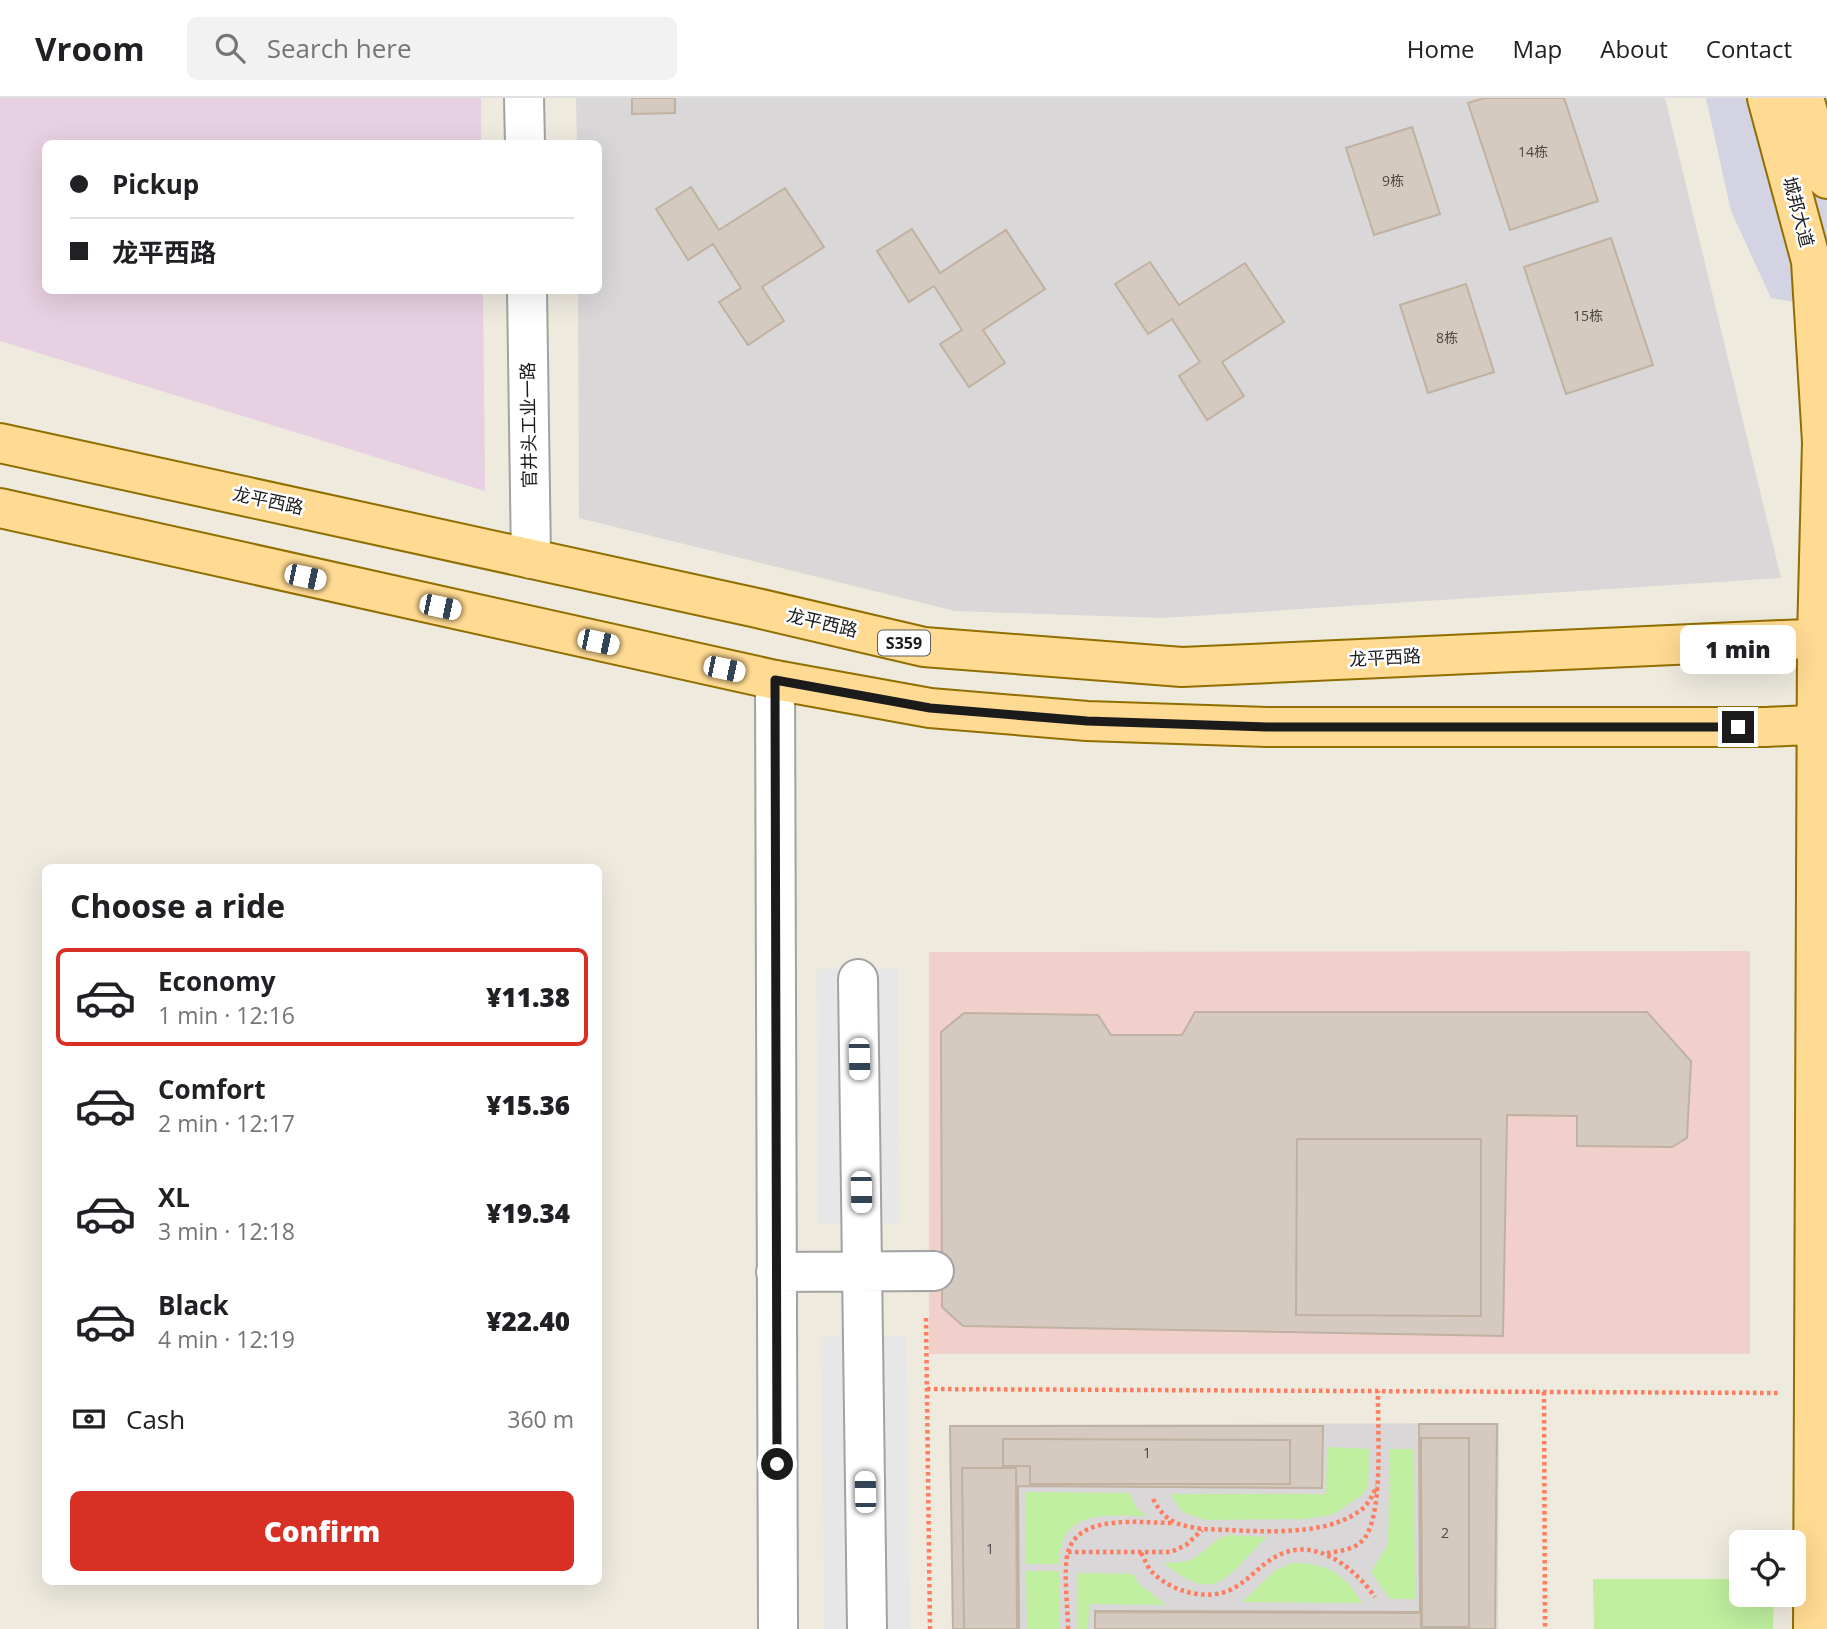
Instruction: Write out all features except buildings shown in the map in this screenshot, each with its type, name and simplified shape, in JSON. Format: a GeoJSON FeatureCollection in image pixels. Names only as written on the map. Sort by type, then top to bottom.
{"type":"FeatureCollection","features":[{"type":"Feature","properties":{"kind":"main road","name":"城邦大道"},"geometry":{"type":"LineString","coordinates":[[1767,98],[1811,261],[1822,442],[1822,724],[1813,1629]]}},
{"type":"Feature","properties":{"kind":"main road","name":"城邦大道"},"geometry":{"type":"LineString","coordinates":[[1804,98],[1827,179]]}},
{"type":"Feature","properties":{"kind":"main road","name":"龙平西路"},"geometry":{"type":"LineString","coordinates":[[0,443],[757,608],[924,648],[1182,667],[1822,638]]}},
{"type":"Feature","properties":{"kind":"main road"},"geometry":{"type":"LineString","coordinates":[[0,508],[775,680],[930,708],[1087,721],[1267,727],[1766,727],[1822,724]]}},
{"type":"Feature","properties":{"kind":"street"},"geometry":{"type":"LineString","coordinates":[[524,98],[525,140]]}},
{"type":"Feature","properties":{"kind":"street","name":"官井头工业一路"},"geometry":{"type":"LineString","coordinates":[[527,294],[531,559]]}},
{"type":"Feature","properties":{"kind":"street"},"geometry":{"type":"LineString","coordinates":[[775,680],[778,1629]]}},
{"type":"Feature","properties":{"kind":"street"},"geometry":{"type":"LineString","coordinates":[[858,979],[867,1629]]}},
{"type":"Feature","properties":{"kind":"street"},"geometry":{"type":"LineString","coordinates":[[776,1272],[934,1271]]}},
{"type":"Feature","properties":{"kind":"path"},"geometry":{"type":"LineString","coordinates":[[926,1318],[930,1629]]}},
{"type":"Feature","properties":{"kind":"path"},"geometry":{"type":"LineString","coordinates":[[927,1389],[1782,1393]]}},
{"type":"Feature","properties":{"kind":"path"},"geometry":{"type":"LineString","coordinates":[[1142,1553],[1150,1571],[1166,1582],[1183,1591],[1206,1594],[1228,1591],[1282,1553],[1304,1550],[1324,1553],[1345,1550],[1361,1542],[1373,1523],[1377,1486],[1378,1391]]}},
{"type":"Feature","properties":{"kind":"path"},"geometry":{"type":"LineString","coordinates":[[1544,1392],[1545,1629]]}},
{"type":"Feature","properties":{"kind":"path"},"geometry":{"type":"LineString","coordinates":[[1153,1499],[1160,1512],[1171,1522],[1203,1529],[1309,1530],[1344,1520],[1360,1511],[1377,1486]]}},
{"type":"Feature","properties":{"kind":"path"},"geometry":{"type":"LineString","coordinates":[[1068,1629],[1068,1552],[1080,1534],[1098,1524],[1177,1523]]}},
{"type":"Feature","properties":{"kind":"path"},"geometry":{"type":"LineString","coordinates":[[1068,1552],[1163,1553],[1178,1550],[1203,1529]]}},
{"type":"Feature","properties":{"kind":"path"},"geometry":{"type":"LineString","coordinates":[[1324,1553],[1352,1570],[1375,1597]]}},
{"type":"Feature","properties":{"kind":"shaded area"},"geometry":{"type":"Polygon","coordinates":[[[0,98],[481,98],[481,140],[42,140],[42,294],[483,294],[485,491],[0,341],[0,98]]]}},
{"type":"Feature","properties":{"kind":"shaded area"},"geometry":{"type":"Polygon","coordinates":[[[576,98],[1665,98],[1781,578],[1162,618],[955,611],[579,518],[578,294],[602,294],[602,140],[577,140],[576,98]]]}},
{"type":"Feature","properties":{"kind":"shaded area"},"geometry":{"type":"Polygon","coordinates":[[[1706,98],[1827,98],[1827,308],[1771,298],[1731,211],[1706,98]]]}},
{"type":"Feature","properties":{"kind":"shaded area"},"geometry":{"type":"Polygon","coordinates":[[[1750,951],[1750,1354],[929,1354],[929,952],[1750,951]]]}},
{"type":"Feature","properties":{"kind":"shaded area"},"geometry":{"type":"Polygon","coordinates":[[[817,969],[898,969],[899,1223],[818,1224],[817,969]]]}},
{"type":"Feature","properties":{"kind":"shaded area"},"geometry":{"type":"Polygon","coordinates":[[[906,1336],[910,1629],[824,1629],[821,1337],[906,1336]]]}},
{"type":"Feature","properties":{"kind":"shaded area"},"geometry":{"type":"Polygon","coordinates":[[[1499,1423],[1498,1629],[952,1629],[949,1425],[1499,1423]]]}},
{"type":"Feature","properties":{"kind":"green space"},"geometry":{"type":"Polygon","coordinates":[[[1327,1447],[1369,1449],[1368,1487],[1361,1496],[1332,1515],[1305,1519],[1205,1520],[1183,1512],[1170,1494],[1326,1494],[1327,1447]]]}},
{"type":"Feature","properties":{"kind":"green space"},"geometry":{"type":"Polygon","coordinates":[[[1390,1449],[1414,1449],[1415,1599],[1390,1599],[1371,1572],[1388,1544],[1390,1449]]]}},
{"type":"Feature","properties":{"kind":"green space"},"geometry":{"type":"Polygon","coordinates":[[[1025,1492],[1129,1493],[1137,1509],[1147,1516],[1101,1516],[1088,1519],[1076,1524],[1067,1533],[1061,1546],[1059,1564],[1025,1564],[1025,1492]]]}},
{"type":"Feature","properties":{"kind":"green space"},"geometry":{"type":"Polygon","coordinates":[[[1230,1535],[1267,1537],[1222,1580],[1210,1584],[1198,1583],[1182,1577],[1164,1563],[1187,1561],[1230,1535]]]}},
{"type":"Feature","properties":{"kind":"green space"},"geometry":{"type":"Polygon","coordinates":[[[1292,1563],[1315,1565],[1333,1572],[1348,1584],[1362,1603],[1242,1602],[1276,1570],[1292,1563]]]}},
{"type":"Feature","properties":{"kind":"green space"},"geometry":{"type":"Polygon","coordinates":[[[1026,1571],[1059,1571],[1059,1629],[1027,1629],[1026,1571]]]}},
{"type":"Feature","properties":{"kind":"green space"},"geometry":{"type":"Polygon","coordinates":[[[1077,1573],[1133,1574],[1138,1583],[1166,1605],[1089,1604],[1088,1629],[1078,1629],[1077,1573]]]}},
{"type":"Feature","properties":{"kind":"green space"},"geometry":{"type":"Polygon","coordinates":[[[1593,1579],[1729,1579],[1729,1607],[1774,1607],[1773,1629],[1594,1629],[1593,1579]]]}},
{"type":"Feature","properties":{"kind":"route"},"geometry":{"type":"LineString","coordinates":[[777,1464],[775,680],[930,708],[1087,721],[1267,727],[1738,727]]}}]}
